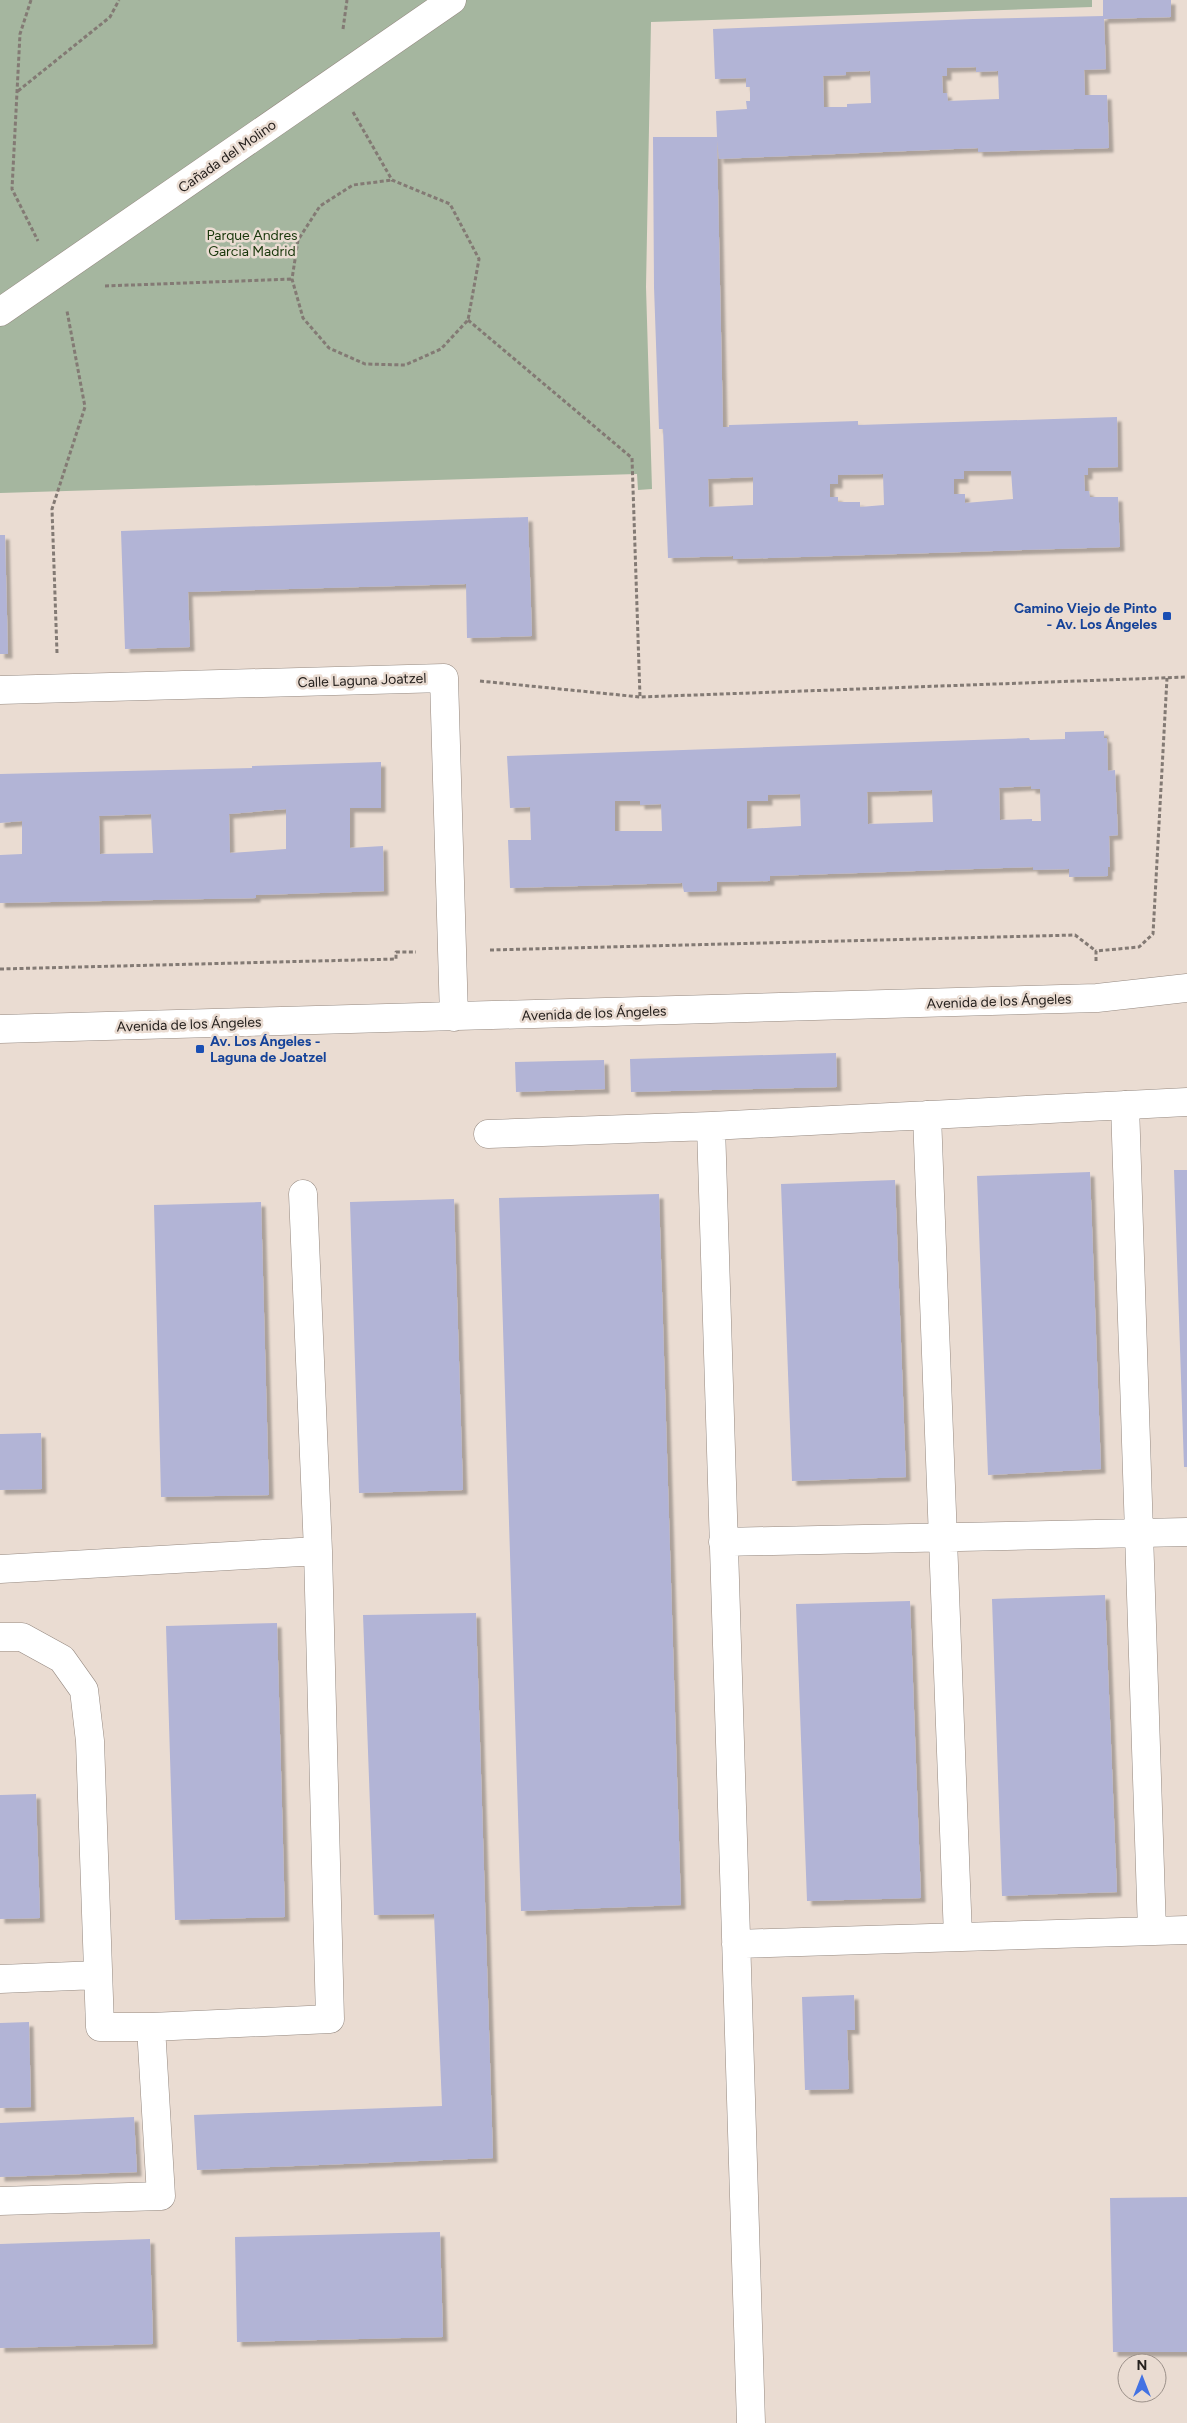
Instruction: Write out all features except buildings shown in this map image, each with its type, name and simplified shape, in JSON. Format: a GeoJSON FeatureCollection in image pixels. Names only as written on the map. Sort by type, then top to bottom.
{"type":"FeatureCollection","features":[{"type":"Feature","properties":{"kind":"street","name":"Cañada del Molino"},"geometry":{"type":"LineString","coordinates":[[0,312],[452,0]]}},
{"type":"Feature","properties":{"kind":"street","name":"Calle Laguna Joatzel"},"geometry":{"type":"LineString","coordinates":[[0,690],[444,678],[454,1017]]}},
{"type":"Feature","properties":{"kind":"street","name":"Avenida de los Ángeles"},"geometry":{"type":"LineString","coordinates":[[0,1030],[1097,998],[1187,988]]}},
{"type":"Feature","properties":{"kind":"street"},"geometry":{"type":"LineString","coordinates":[[488,1134],[711,1126],[1187,1102]]}},
{"type":"Feature","properties":{"kind":"street"},"geometry":{"type":"LineString","coordinates":[[1125,1105],[1152,1931]]}},
{"type":"Feature","properties":{"kind":"street"},"geometry":{"type":"LineString","coordinates":[[927,1115],[958,1937]]}},
{"type":"Feature","properties":{"kind":"street"},"geometry":{"type":"LineString","coordinates":[[711,1126],[751,2423]]}},
{"type":"Feature","properties":{"kind":"street"},"geometry":{"type":"LineString","coordinates":[[0,1637],[22,1637],[62,1660],[84,1690],[90,1741],[100,2028],[151,2028],[330,2019],[318,1551],[303,1194]]}},
{"type":"Feature","properties":{"kind":"street"},"geometry":{"type":"LineString","coordinates":[[723,1542],[1187,1532]]}},
{"type":"Feature","properties":{"kind":"street"},"geometry":{"type":"LineString","coordinates":[[0,1569],[318,1551]]}},
{"type":"Feature","properties":{"kind":"street"},"geometry":{"type":"LineString","coordinates":[[736,1944],[1187,1930]]}},
{"type":"Feature","properties":{"kind":"street"},"geometry":{"type":"LineString","coordinates":[[0,1979],[98,1975]]}},
{"type":"Feature","properties":{"kind":"street"},"geometry":{"type":"LineString","coordinates":[[0,2200],[161,2196],[151,2028]]}},
{"type":"Feature","properties":{"kind":"path"},"geometry":{"type":"LineString","coordinates":[[31,0],[20,34],[12,189],[63,288],[85,407],[52,510],[58,688]]}},
{"type":"Feature","properties":{"kind":"path"},"geometry":{"type":"LineString","coordinates":[[18,91],[110,17],[119,0]]}},
{"type":"Feature","properties":{"kind":"path"},"geometry":{"type":"LineString","coordinates":[[335,81],[392,180]]}},
{"type":"Feature","properties":{"kind":"path"},"geometry":{"type":"LineString","coordinates":[[392,180],[450,204],[479,259],[468,320],[441,349],[404,365],[365,364],[329,348],[303,318],[292,279],[298,240],[320,206],[353,185],[392,180]]}},
{"type":"Feature","properties":{"kind":"path"},"geometry":{"type":"LineString","coordinates":[[103,286],[292,279]]}},
{"type":"Feature","properties":{"kind":"path"},"geometry":{"type":"LineString","coordinates":[[468,320],[632,458],[640,697]]}},
{"type":"Feature","properties":{"kind":"path"},"geometry":{"type":"LineString","coordinates":[[444,678],[640,697],[1187,677]]}},
{"type":"Feature","properties":{"kind":"path"},"geometry":{"type":"LineString","coordinates":[[0,969],[396,959],[396,952],[1075,935],[1096,951],[1138,947],[1153,934],[1167,678]]}},
{"type":"Feature","properties":{"kind":"path"},"geometry":{"type":"LineString","coordinates":[[1096,951],[1097,998]]}},
{"type":"Feature","properties":{"kind":"green space","name":"Parque Andres Garcia Madrid"},"geometry":{"type":"Polygon","coordinates":[[[0,0],[1092,0],[1092,7],[651,22],[646,287],[652,489],[638,490],[637,474],[0,493],[0,0]]]}},
{"type":"Feature","properties":{"kind":"place","name":"Camino Viejo de Pinto - Av. Los Ángeles"},"geometry":{"type":"Point","coordinates":[1167,616]}},
{"type":"Feature","properties":{"kind":"place","name":"Av. Los Ángeles - Laguna de Joatzel"},"geometry":{"type":"Point","coordinates":[200,1049]}}]}
